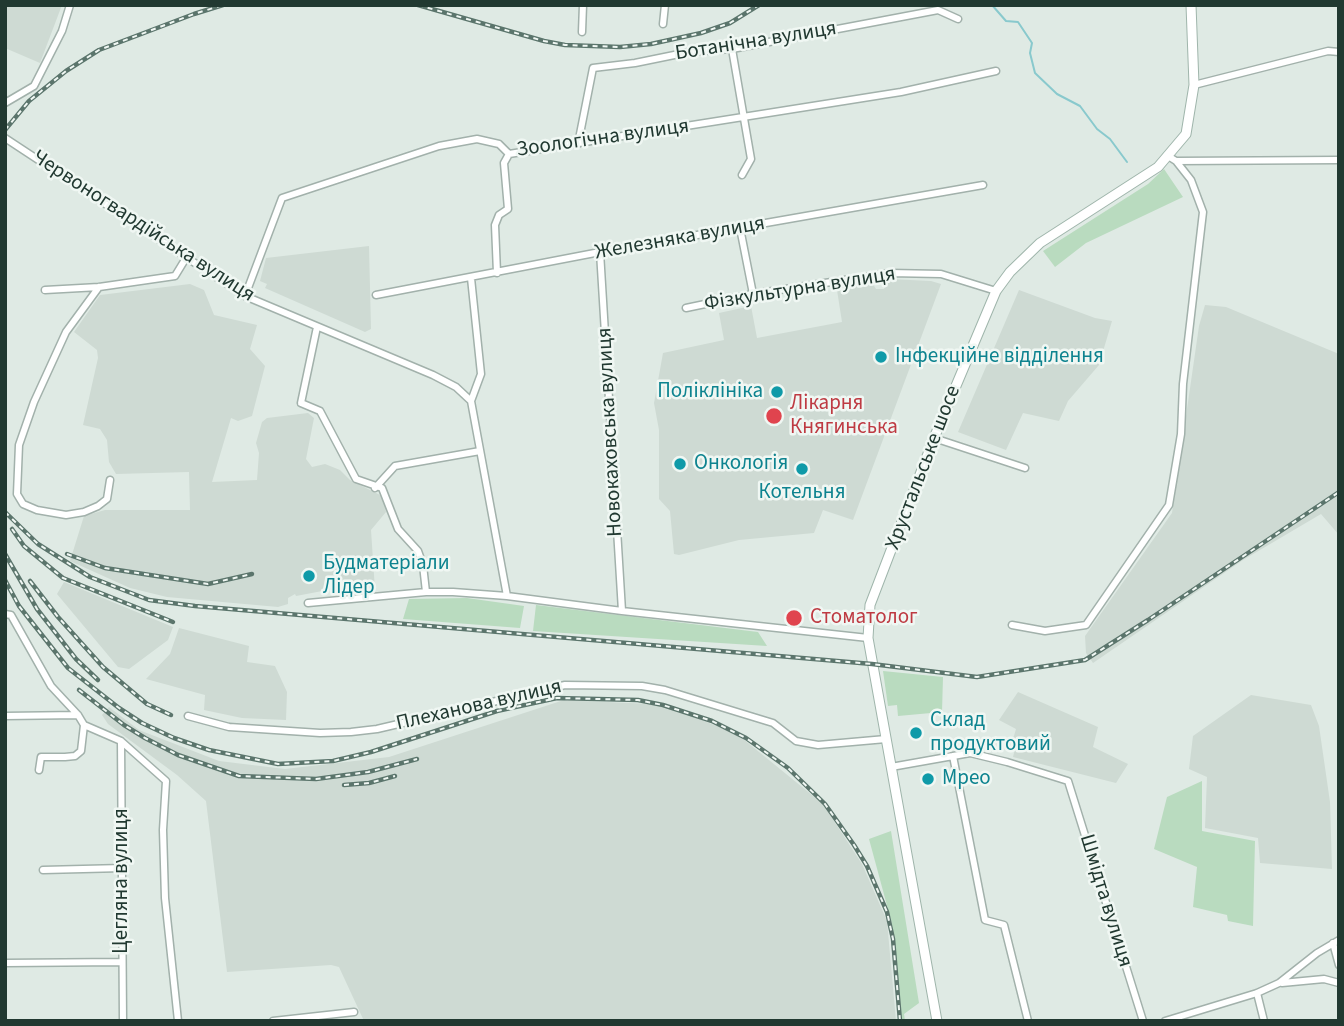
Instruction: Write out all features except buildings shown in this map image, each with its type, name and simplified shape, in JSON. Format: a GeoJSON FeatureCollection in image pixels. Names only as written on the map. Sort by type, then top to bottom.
{"type":"FeatureCollection","features":[{"type":"Feature","properties":{"kind":"street"},"geometry":{"type":"LineString","coordinates":[[5,103],[34,86],[62,31],[70,5]]}},
{"type":"Feature","properties":{"kind":"street"},"geometry":{"type":"LineString","coordinates":[[582,33],[583,5]]}},
{"type":"Feature","properties":{"kind":"street"},"geometry":{"type":"LineString","coordinates":[[663,24],[665,5]]}},
{"type":"Feature","properties":{"kind":"street","name":"Хрустальське шосе"},"geometry":{"type":"LineString","coordinates":[[937,1021],[868,638],[870,605],[934,438],[996,291],[1010,272],[1040,243],[1172,158],[1186,134],[1194,85],[1191,5]]}},
{"type":"Feature","properties":{"kind":"street","name":"Ботанічна вулиця"},"geometry":{"type":"LineString","coordinates":[[578,144],[593,68],[689,52],[732,49],[938,10],[958,19]]}},
{"type":"Feature","properties":{"kind":"street"},"geometry":{"type":"LineString","coordinates":[[732,49],[751,159],[742,175]]}},
{"type":"Feature","properties":{"kind":"street"},"geometry":{"type":"LineString","coordinates":[[1194,85],[1328,51],[1339,52]]}},
{"type":"Feature","properties":{"kind":"street","name":"Зоологічна вулиця"},"geometry":{"type":"LineString","coordinates":[[245,296],[282,198],[439,146],[477,139],[499,144],[509,155],[901,92],[996,71]]}},
{"type":"Feature","properties":{"kind":"street","name":"Червоногвардійська вулиця"},"geometry":{"type":"LineString","coordinates":[[5,138],[245,296],[433,375],[456,387],[471,401]]}},
{"type":"Feature","properties":{"kind":"street"},"geometry":{"type":"LineString","coordinates":[[497,273],[495,225],[499,215],[508,209],[504,163],[509,155]]}},
{"type":"Feature","properties":{"kind":"street"},"geometry":{"type":"LineString","coordinates":[[1172,158],[1339,160]]}},
{"type":"Feature","properties":{"kind":"street"},"geometry":{"type":"LineString","coordinates":[[1012,625],[1045,631],[1086,625],[1169,505],[1181,434],[1183,384],[1203,212],[1191,180],[1172,158]]}},
{"type":"Feature","properties":{"kind":"street","name":"Железняка вулиця"},"geometry":{"type":"LineString","coordinates":[[376,295],[600,252],[983,185]]}},
{"type":"Feature","properties":{"kind":"street"},"geometry":{"type":"LineString","coordinates":[[740,228],[752,294]]}},
{"type":"Feature","properties":{"kind":"street","name":"Новокаховська вулиця"},"geometry":{"type":"LineString","coordinates":[[600,252],[622,611]]}},
{"type":"Feature","properties":{"kind":"street"},"geometry":{"type":"LineString","coordinates":[[45,290],[99,287],[176,276],[186,258]]}},
{"type":"Feature","properties":{"kind":"street","name":"Фізкультурна вулиця"},"geometry":{"type":"LineString","coordinates":[[686,308],[752,294],[890,273],[942,274],[996,291]]}},
{"type":"Feature","properties":{"kind":"street"},"geometry":{"type":"LineString","coordinates":[[471,278],[481,374],[471,401],[507,596]]}},
{"type":"Feature","properties":{"kind":"street"},"geometry":{"type":"LineString","coordinates":[[99,287],[66,332],[34,402],[19,445],[17,494],[23,504],[37,510],[66,515],[84,512],[107,499],[110,480]]}},
{"type":"Feature","properties":{"kind":"street"},"geometry":{"type":"LineString","coordinates":[[317,327],[301,403],[320,411],[356,479],[375,488],[382,488],[398,529],[418,551],[423,565],[426,592]]}},
{"type":"Feature","properties":{"kind":"street"},"geometry":{"type":"LineString","coordinates":[[934,438],[1025,468]]}},
{"type":"Feature","properties":{"kind":"street"},"geometry":{"type":"LineString","coordinates":[[375,488],[395,466],[480,451]]}},
{"type":"Feature","properties":{"kind":"street"},"geometry":{"type":"LineString","coordinates":[[308,603],[426,592],[507,596],[868,638]]}},
{"type":"Feature","properties":{"kind":"street"},"geometry":{"type":"LineString","coordinates":[[5,614],[11,615],[51,686],[84,725],[121,741],[166,780],[163,830],[165,898],[178,1021]]}},
{"type":"Feature","properties":{"kind":"street","name":"Плеханова вулиця"},"geometry":{"type":"LineString","coordinates":[[188,716],[229,727],[320,733],[351,732],[377,729],[565,685],[642,686],[773,723],[796,741],[818,746],[886,739]]}},
{"type":"Feature","properties":{"kind":"street"},"geometry":{"type":"LineString","coordinates":[[5,716],[78,715]]}},
{"type":"Feature","properties":{"kind":"street"},"geometry":{"type":"LineString","coordinates":[[39,770],[41,757],[75,756],[81,751],[84,725]]}},
{"type":"Feature","properties":{"kind":"street","name":"Цегляна вулиця"},"geometry":{"type":"LineString","coordinates":[[121,741],[123,1021]]}},
{"type":"Feature","properties":{"kind":"street","name":"Шмідта вулиця"},"geometry":{"type":"LineString","coordinates":[[953,756],[970,753],[1068,781],[1143,1021]]}},
{"type":"Feature","properties":{"kind":"street"},"geometry":{"type":"LineString","coordinates":[[891,767],[953,756],[985,920],[1004,925],[1028,1021]]}},
{"type":"Feature","properties":{"kind":"street"},"geometry":{"type":"LineString","coordinates":[[43,870],[124,868]]}},
{"type":"Feature","properties":{"kind":"street"},"geometry":{"type":"LineString","coordinates":[[1165,1021],[1257,993],[1279,983],[1336,941],[1339,965]]}},
{"type":"Feature","properties":{"kind":"street"},"geometry":{"type":"LineString","coordinates":[[5,964],[122,962]]}},
{"type":"Feature","properties":{"kind":"street"},"geometry":{"type":"LineString","coordinates":[[1279,983],[1324,979],[1339,983]]}},
{"type":"Feature","properties":{"kind":"street"},"geometry":{"type":"LineString","coordinates":[[1257,993],[1264,1021]]}},
{"type":"Feature","properties":{"kind":"street"},"geometry":{"type":"LineString","coordinates":[[273,1021],[354,1012]]}},
{"type":"Feature","properties":{"kind":"shaded area"},"geometry":{"type":"Polygon","coordinates":[[[5,5],[62,5],[40,63],[5,48],[5,5]]]}},
{"type":"Feature","properties":{"kind":"shaded area"},"geometry":{"type":"Polygon","coordinates":[[[369,246],[371,329],[365,332],[265,288],[267,284],[260,281],[266,258],[369,246]]]}},
{"type":"Feature","properties":{"kind":"shaded area","name":"Лікарня Княгинська"},"geometry":{"type":"Polygon","coordinates":[[[888,279],[941,284],[853,520],[823,510],[814,533],[739,540],[674,554],[670,511],[659,499],[659,430],[654,403],[663,353],[724,340],[719,313],[751,306],[757,338],[842,322],[837,290],[842,289],[842,286],[871,281],[876,289],[884,289],[888,279]]]}},
{"type":"Feature","properties":{"kind":"shaded area"},"geometry":{"type":"Polygon","coordinates":[[[190,284],[204,290],[214,315],[257,325],[250,349],[265,366],[252,416],[238,421],[231,418],[212,482],[257,480],[259,453],[256,443],[262,422],[267,418],[308,413],[314,418],[306,459],[312,467],[325,464],[340,470],[350,480],[380,495],[385,505],[386,512],[371,530],[375,590],[343,593],[343,589],[338,588],[296,596],[295,594],[288,598],[288,604],[278,607],[167,597],[130,588],[70,561],[84,516],[105,510],[190,510],[189,472],[116,474],[109,462],[107,440],[100,429],[83,425],[98,358],[97,350],[74,332],[100,295],[190,284]]]}},
{"type":"Feature","properties":{"kind":"shaded area"},"geometry":{"type":"Polygon","coordinates":[[[1019,290],[1095,318],[1112,321],[1099,365],[1068,401],[1059,421],[1023,413],[1006,450],[958,432],[1019,290]]]}},
{"type":"Feature","properties":{"kind":"shaded area"},"geometry":{"type":"Polygon","coordinates":[[[1205,305],[1226,307],[1339,354],[1339,535],[1321,514],[1243,560],[1093,663],[1086,653],[1085,636],[1172,513],[1199,326],[1205,305]]]}},
{"type":"Feature","properties":{"kind":"shaded area"},"geometry":{"type":"Polygon","coordinates":[[[64,582],[173,627],[168,640],[129,669],[118,667],[57,594],[64,582]]]}},
{"type":"Feature","properties":{"kind":"shaded area"},"geometry":{"type":"Polygon","coordinates":[[[179,628],[249,646],[247,662],[275,666],[287,692],[286,720],[242,718],[204,710],[205,695],[146,679],[170,654],[179,628]]]}},
{"type":"Feature","properties":{"kind":"shaded area"},"geometry":{"type":"Polygon","coordinates":[[[1018,692],[1098,727],[1093,747],[1128,764],[1116,783],[1013,757],[1015,749],[1011,746],[1016,729],[999,720],[1018,692]]]}},
{"type":"Feature","properties":{"kind":"shaded area"},"geometry":{"type":"Polygon","coordinates":[[[1251,695],[1311,705],[1319,726],[1330,802],[1332,869],[1260,863],[1258,838],[1205,828],[1207,777],[1189,769],[1193,736],[1251,695]]]}},
{"type":"Feature","properties":{"kind":"shaded area"},"geometry":{"type":"Polygon","coordinates":[[[564,700],[652,704],[671,708],[737,734],[823,804],[862,864],[887,921],[896,1021],[364,1021],[339,967],[331,965],[227,972],[206,801],[177,775],[108,724],[102,715],[109,707],[139,730],[219,761],[285,769],[389,757],[564,700]]]}},
{"type":"Feature","properties":{"kind":"green space"},"geometry":{"type":"Polygon","coordinates":[[[1164,169],[1183,197],[1086,243],[1055,267],[1043,251],[1148,184],[1164,169]]]}},
{"type":"Feature","properties":{"kind":"green space"},"geometry":{"type":"Polygon","coordinates":[[[467,598],[524,606],[520,628],[403,619],[409,599],[467,598]]]}},
{"type":"Feature","properties":{"kind":"green space"},"geometry":{"type":"Polygon","coordinates":[[[536,605],[758,632],[767,646],[533,631],[536,605]]]}},
{"type":"Feature","properties":{"kind":"green space"},"geometry":{"type":"Polygon","coordinates":[[[883,671],[943,677],[942,712],[898,716],[897,705],[888,706],[883,671]]]}},
{"type":"Feature","properties":{"kind":"green space"},"geometry":{"type":"Polygon","coordinates":[[[1202,781],[1202,831],[1255,841],[1253,926],[1228,921],[1227,915],[1193,907],[1197,867],[1154,849],[1167,797],[1202,781]]]}},
{"type":"Feature","properties":{"kind":"green space"},"geometry":{"type":"Polygon","coordinates":[[[891,831],[919,1003],[904,1014],[905,1021],[900,1021],[892,924],[869,839],[891,831]]]}},
{"type":"Feature","properties":{"kind":"waterway"},"geometry":{"type":"LineString","coordinates":[[992,5],[1006,21],[1018,22],[1032,43],[1030,53],[1035,73],[1057,94],[1080,106],[1127,162]]}},
{"type":"Feature","properties":{"kind":"railway"},"geometry":{"type":"LineString","coordinates":[[5,130],[29,101],[66,71],[99,50],[223,5]]}},
{"type":"Feature","properties":{"kind":"railway"},"geometry":{"type":"LineString","coordinates":[[418,5],[544,41],[565,45],[620,47],[651,44],[701,33],[730,23],[759,5]]}},
{"type":"Feature","properties":{"kind":"railway"},"geometry":{"type":"LineString","coordinates":[[5,512],[38,544],[90,577],[149,600],[872,664],[977,677],[1085,660],[1339,492]]}},
{"type":"Feature","properties":{"kind":"railway"},"geometry":{"type":"LineString","coordinates":[[12,529],[24,546],[63,578],[173,622]]}},
{"type":"Feature","properties":{"kind":"railway"},"geometry":{"type":"LineString","coordinates":[[5,554],[37,609],[76,659],[98,680]]}},
{"type":"Feature","properties":{"kind":"railway"},"geometry":{"type":"LineString","coordinates":[[67,554],[105,568],[208,584],[252,574]]}},
{"type":"Feature","properties":{"kind":"railway"},"geometry":{"type":"LineString","coordinates":[[5,580],[19,606],[68,668],[119,708],[142,723],[174,738],[209,750],[278,764],[333,761],[371,752],[497,711],[557,698],[638,700],[712,721],[746,738],[788,768],[825,804],[854,845],[867,866],[887,912],[893,939],[900,1021]]}},
{"type":"Feature","properties":{"kind":"railway"},"geometry":{"type":"LineString","coordinates":[[30,581],[103,667],[147,704],[171,715]]}},
{"type":"Feature","properties":{"kind":"railway"},"geometry":{"type":"LineString","coordinates":[[79,690],[145,738],[178,755],[239,776],[316,779],[368,772],[417,759]]}},
{"type":"Feature","properties":{"kind":"railway"},"geometry":{"type":"LineString","coordinates":[[344,785],[369,783],[395,776]]}},
{"type":"Feature","properties":{"kind":"place","name":"Інфекційне відділення"},"geometry":{"type":"Point","coordinates":[881,357]}},
{"type":"Feature","properties":{"kind":"place","name":"Поліклініка"},"geometry":{"type":"Point","coordinates":[777,392]}},
{"type":"Feature","properties":{"kind":"place","name":"Лікарня Княгинська"},"geometry":{"type":"Point","coordinates":[774,416]}},
{"type":"Feature","properties":{"kind":"place","name":"Онкологія"},"geometry":{"type":"Point","coordinates":[680,464]}},
{"type":"Feature","properties":{"kind":"place","name":"Котельня"},"geometry":{"type":"Point","coordinates":[802,469]}},
{"type":"Feature","properties":{"kind":"place","name":"Будматеріали Лідер"},"geometry":{"type":"Point","coordinates":[309,576]}},
{"type":"Feature","properties":{"kind":"place","name":"Стоматолог"},"geometry":{"type":"Point","coordinates":[794,618]}},
{"type":"Feature","properties":{"kind":"place","name":"Склад продуктовий"},"geometry":{"type":"Point","coordinates":[916,733]}},
{"type":"Feature","properties":{"kind":"place","name":"Мрео"},"geometry":{"type":"Point","coordinates":[928,779]}}]}
